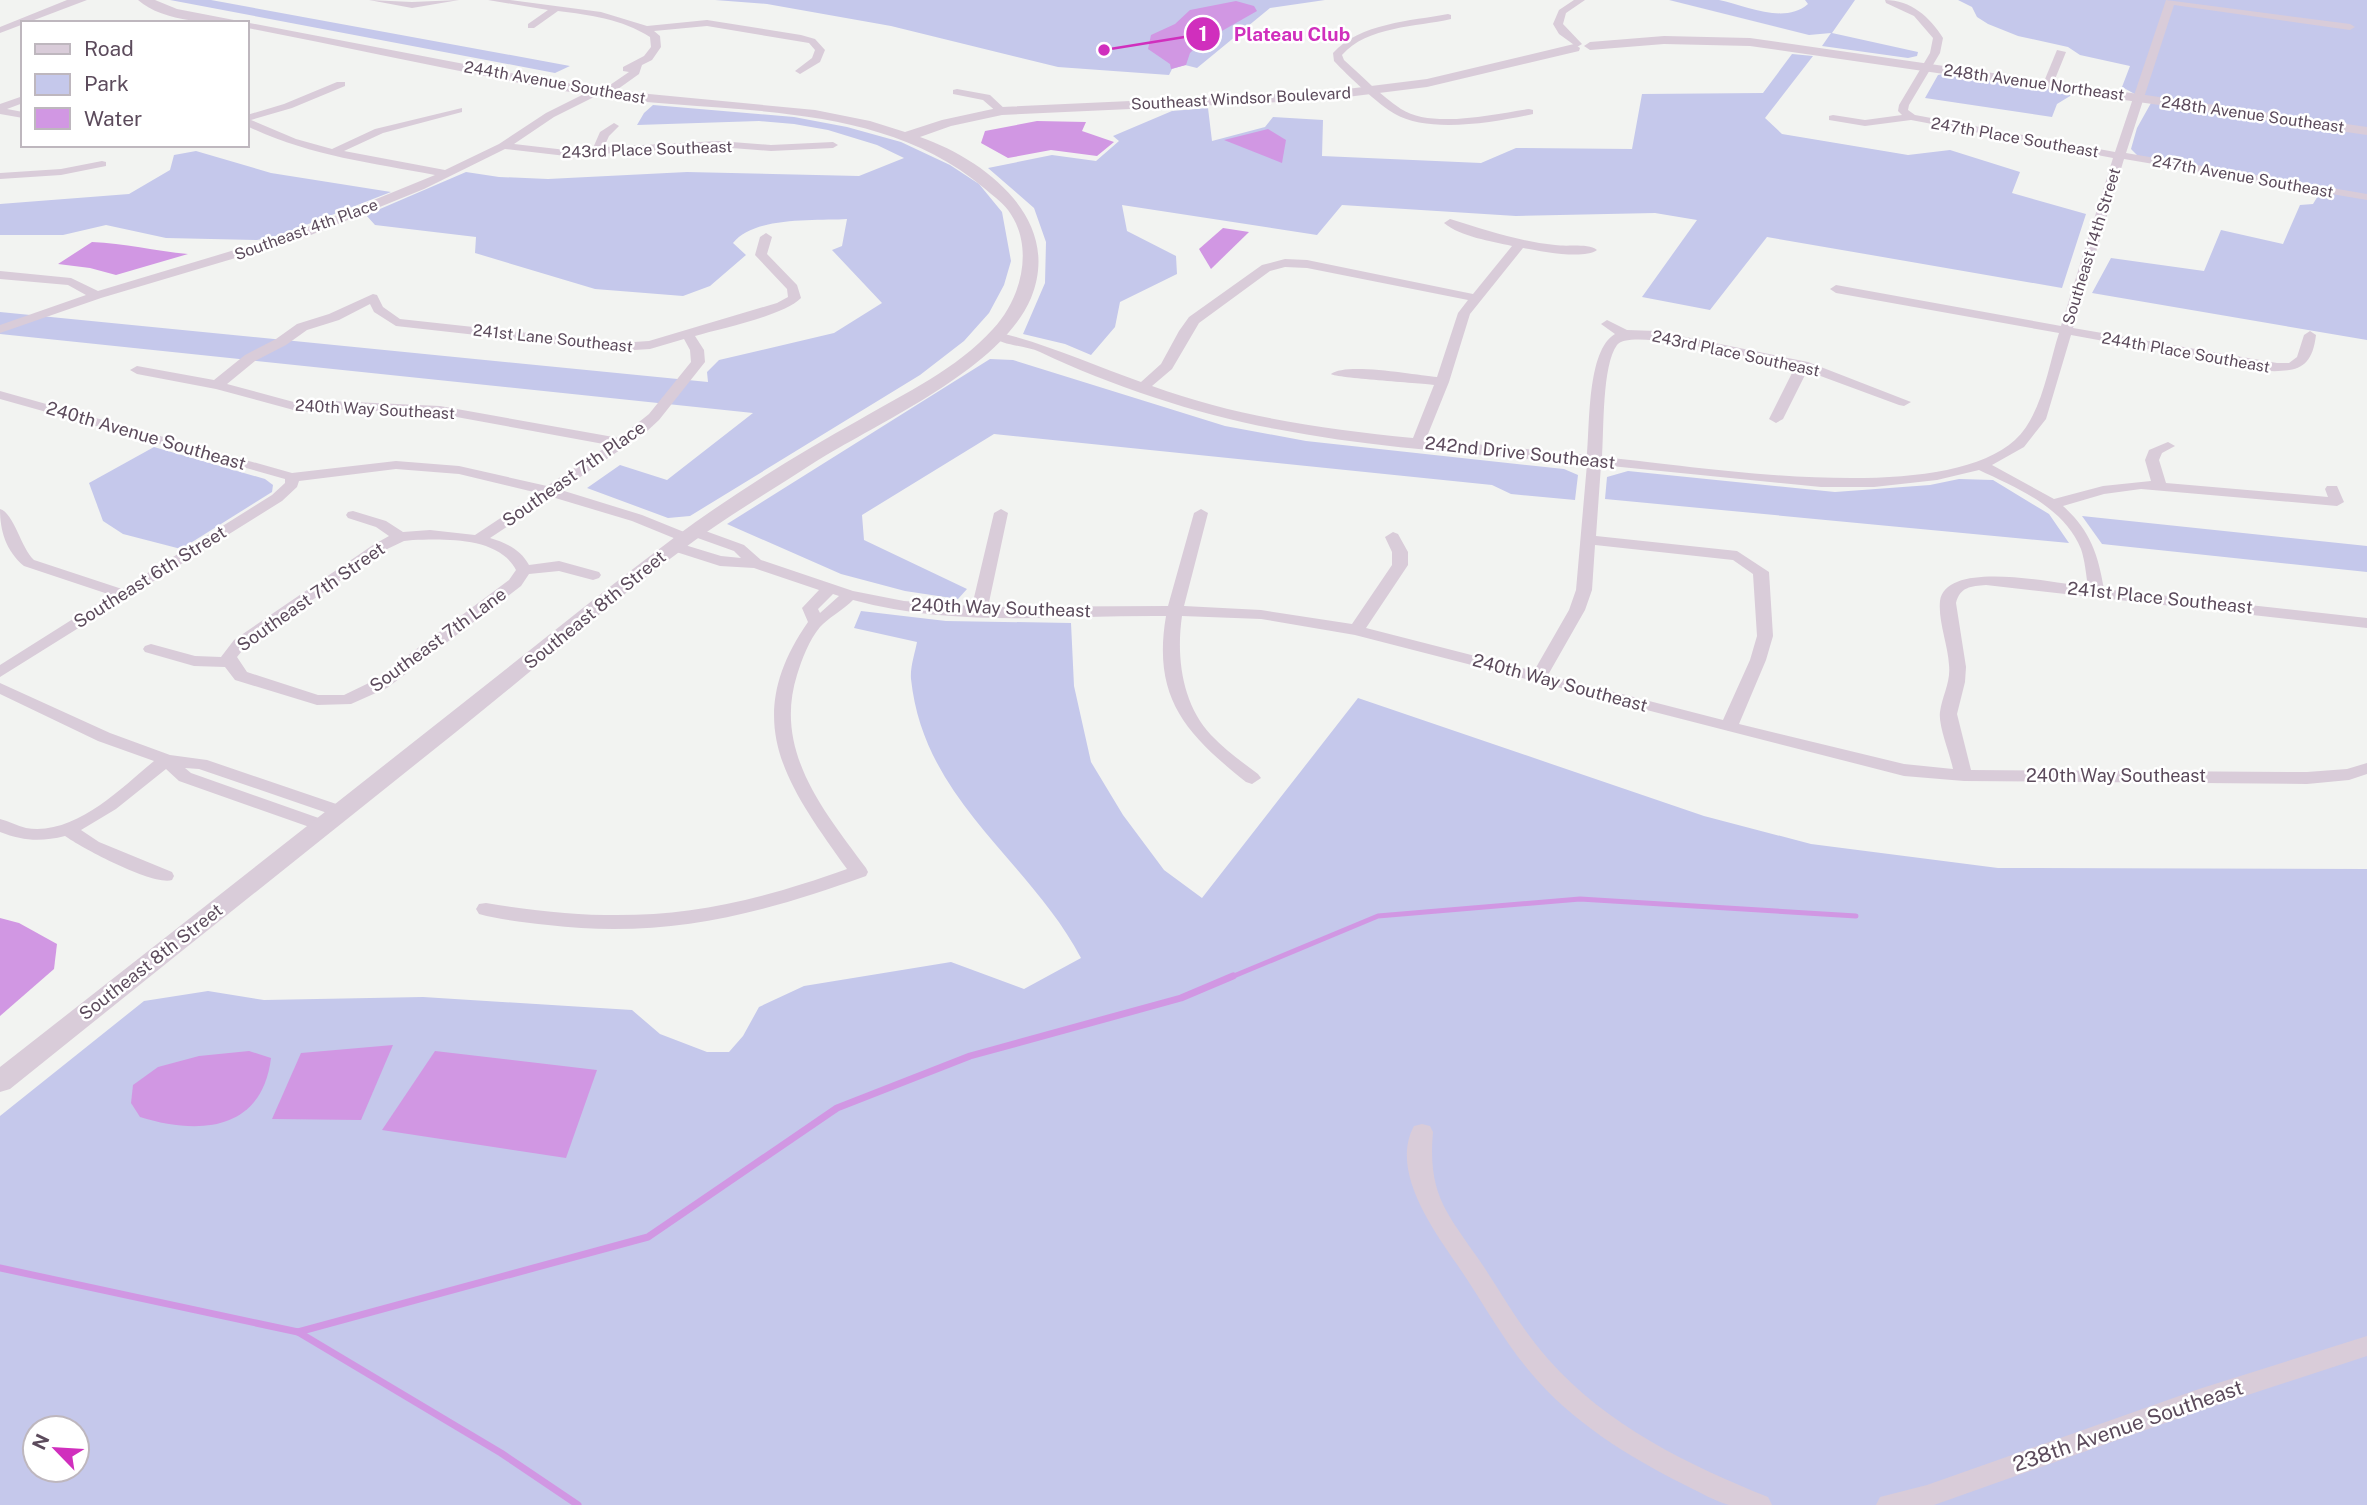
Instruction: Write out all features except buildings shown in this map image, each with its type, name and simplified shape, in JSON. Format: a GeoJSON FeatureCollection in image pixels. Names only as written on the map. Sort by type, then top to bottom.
{"type":"FeatureCollection","features":[{"type":"Feature","properties":{"kind":"street"},"geometry":{"type":"LineString","coordinates":[[64,6],[74,0]]}},
{"type":"Feature","properties":{"kind":"street"},"geometry":{"type":"LineString","coordinates":[[29,21],[82,0]]}},
{"type":"Feature","properties":{"kind":"street"},"geometry":{"type":"LineString","coordinates":[[374,0],[421,5],[454,0]]}},
{"type":"Feature","properties":{"kind":"street"},"geometry":{"type":"LineString","coordinates":[[493,0],[622,19],[648,29],[707,23],[798,37],[812,41],[820,51],[816,60],[800,71]]}},
{"type":"Feature","properties":{"kind":"street"},"geometry":{"type":"LineString","coordinates":[[1580,0],[1562,12],[1558,24],[1562,32],[1580,46]]}},
{"type":"Feature","properties":{"kind":"street"},"geometry":{"type":"LineString","coordinates":[[141,1],[174,12],[227,21]]}},
{"type":"Feature","properties":{"kind":"street"},"geometry":{"type":"LineString","coordinates":[[1889,1],[1912,9],[1935,32],[1938,45],[1904,105],[1903,111],[1911,117]]}},
{"type":"Feature","properties":{"kind":"street","name":"Southeast 14th Street"},"geometry":{"type":"LineString","coordinates":[[1981,465],[2019,444],[2039,419],[2119,156],[2170,1],[2350,27]]}},
{"type":"Feature","properties":{"kind":"street"},"geometry":{"type":"LineString","coordinates":[[531,26],[554,10]]}},
{"type":"Feature","properties":{"kind":"street"},"geometry":{"type":"LineString","coordinates":[[1448,18],[1359,37],[1341,48],[1337,55],[1339,61],[1398,112],[1425,121],[1455,122],[1529,112]]}},
{"type":"Feature","properties":{"kind":"street"},"geometry":{"type":"LineString","coordinates":[[0,30],[21,24]]}},
{"type":"Feature","properties":{"kind":"street","name":"244th Avenue Southeast"},"geometry":{"type":"LineString","coordinates":[[248,24],[596,92],[803,114],[906,137]]}},
{"type":"Feature","properties":{"kind":"street","name":"Southeast 4th Place"},"geometry":{"type":"LineString","coordinates":[[0,329],[97,295],[302,234],[448,174],[503,146],[533,124],[596,92],[614,87],[635,72],[637,66],[656,47],[655,36],[648,29]]}},
{"type":"Feature","properties":{"kind":"street","name":"Southeast Windsor Boulevard"},"geometry":{"type":"LineString","coordinates":[[906,137],[947,123],[1002,111],[1323,96],[1376,91],[1453,78],[1580,46],[1664,40],[1750,42],[1928,66]]}},
{"type":"Feature","properties":{"kind":"street"},"geometry":{"type":"LineString","coordinates":[[2048,84],[2061,52]]}},
{"type":"Feature","properties":{"kind":"street","name":"248th Avenue Northeast"},"geometry":{"type":"LineString","coordinates":[[1928,66],[2140,97]]}},
{"type":"Feature","properties":{"kind":"street"},"geometry":{"type":"LineString","coordinates":[[248,120],[341,84]]}},
{"type":"Feature","properties":{"kind":"street"},"geometry":{"type":"LineString","coordinates":[[957,92],[986,97],[1002,111]]}},
{"type":"Feature","properties":{"kind":"street","name":"248th Avenue Southeast"},"geometry":{"type":"LineString","coordinates":[[2140,97],[2367,131]]}},
{"type":"Feature","properties":{"kind":"street"},"geometry":{"type":"LineString","coordinates":[[0,109],[21,100]]}},
{"type":"Feature","properties":{"kind":"street"},"geometry":{"type":"LineString","coordinates":[[0,109],[21,115]]}},
{"type":"Feature","properties":{"kind":"street"},"geometry":{"type":"LineString","coordinates":[[336,151],[379,131],[458,110]]}},
{"type":"Feature","properties":{"kind":"street","name":"247th Place Southeast"},"geometry":{"type":"LineString","coordinates":[[1833,118],[1865,123],[1911,117],[2119,156]]}},
{"type":"Feature","properties":{"kind":"street"},"geometry":{"type":"LineString","coordinates":[[248,120],[282,137],[448,174]]}},
{"type":"Feature","properties":{"kind":"street"},"geometry":{"type":"LineString","coordinates":[[597,151],[604,134],[614,126]]}},
{"type":"Feature","properties":{"kind":"street","name":"Southeast 8th Street"},"geometry":{"type":"LineString","coordinates":[[0,1082],[685,539],[798,464],[956,368],[992,340],[1015,314],[1027,290],[1032,253],[1027,228],[1014,207],[975,170],[906,137]]}},
{"type":"Feature","properties":{"kind":"street","name":"243rd Place Southeast"},"geometry":{"type":"LineString","coordinates":[[503,146],[548,152],[719,144],[771,148],[833,145]]}},
{"type":"Feature","properties":{"kind":"street","name":"247th Avenue Southeast"},"geometry":{"type":"LineString","coordinates":[[2119,156],[2367,197]]}},
{"type":"Feature","properties":{"kind":"street"},"geometry":{"type":"LineString","coordinates":[[0,176],[61,172],[102,164]]}},
{"type":"Feature","properties":{"kind":"street"},"geometry":{"type":"LineString","coordinates":[[1450,223],[1468,231],[1521,243],[1571,251],[1591,250]]}},
{"type":"Feature","properties":{"kind":"street","name":"241st Lane Southeast"},"geometry":{"type":"LineString","coordinates":[[217,385],[250,358],[302,327],[334,317],[373,298],[379,309],[396,322],[619,347],[650,345],[781,306],[794,298],[793,288],[761,255],[765,237]]}},
{"type":"Feature","properties":{"kind":"street"},"geometry":{"type":"LineString","coordinates":[[1418,443],[1442,382],[1457,328],[1464,313],[1521,243]]}},
{"type":"Feature","properties":{"kind":"street"},"geometry":{"type":"LineString","coordinates":[[1142,388],[1167,366],[1185,331],[1194,320],[1266,268],[1285,263],[1307,264],[1476,298]]}},
{"type":"Feature","properties":{"kind":"street"},"geometry":{"type":"LineString","coordinates":[[0,275],[71,282],[97,295]]}},
{"type":"Feature","properties":{"kind":"street","name":"244th Place Southeast"},"geometry":{"type":"LineString","coordinates":[[1836,289],[2283,368],[2305,359],[2308,355],[2310,335]]}},
{"type":"Feature","properties":{"kind":"street","name":"243rd Place Southeast"},"geometry":{"type":"LineString","coordinates":[[1607,324],[1623,334],[1656,335],[1803,365],[1904,402]]}},
{"type":"Feature","properties":{"kind":"street","name":"Southeast 7th Place"},"geometry":{"type":"LineString","coordinates":[[478,540],[622,443],[654,418],[694,369],[699,356],[688,334]]}},
{"type":"Feature","properties":{"kind":"street"},"geometry":{"type":"LineString","coordinates":[[1538,678],[1577,610],[1584,590],[1602,362],[1612,341],[1623,334]]}},
{"type":"Feature","properties":{"kind":"street","name":"242nd Drive Southeast"},"geometry":{"type":"LineString","coordinates":[[992,340],[1067,360],[1203,408],[1274,425],[1418,443],[1846,483],[1910,480],[1981,465]]}},
{"type":"Feature","properties":{"kind":"street"},"geometry":{"type":"LineString","coordinates":[[1776,419],[1803,365]]}},
{"type":"Feature","properties":{"kind":"street","name":"240th Way Southeast"},"geometry":{"type":"LineString","coordinates":[[137,370],[217,385],[301,408],[332,405],[440,410],[622,443]]}},
{"type":"Feature","properties":{"kind":"street"},"geometry":{"type":"LineString","coordinates":[[1338,374],[1371,374],[1442,382]]}},
{"type":"Feature","properties":{"kind":"street","name":"240th Avenue Southeast"},"geometry":{"type":"LineString","coordinates":[[0,395],[292,477]]}},
{"type":"Feature","properties":{"kind":"street"},"geometry":{"type":"LineString","coordinates":[[2159,485],[2152,460],[2155,450],[2168,446]]}},
{"type":"Feature","properties":{"kind":"street"},"geometry":{"type":"LineString","coordinates":[[1981,465],[2053,504],[2071,520],[2089,549],[2098,591]]}},
{"type":"Feature","properties":{"kind":"street","name":"240th Way Southeast"},"geometry":{"type":"LineString","coordinates":[[292,477],[370,467],[438,467],[486,475],[637,518],[685,539],[720,561],[756,563],[850,595],[903,606],[979,610],[1260,614],[1356,630],[1877,765],[1964,775],[2307,778],[2349,774],[2367,768]]}},
{"type":"Feature","properties":{"kind":"street","name":"Southeast 6th Street"},"geometry":{"type":"LineString","coordinates":[[0,672],[277,498],[292,484],[292,477]]}},
{"type":"Feature","properties":{"kind":"street"},"geometry":{"type":"LineString","coordinates":[[2053,504],[2111,488],[2159,485],[2337,502],[2332,489]]}},
{"type":"Feature","properties":{"kind":"street"},"geometry":{"type":"LineString","coordinates":[[0,513],[21,556],[29,563],[122,594]]}},
{"type":"Feature","properties":{"kind":"street"},"geometry":{"type":"LineString","coordinates":[[979,610],[1000,513]]}},
{"type":"Feature","properties":{"kind":"street"},"geometry":{"type":"LineString","coordinates":[[1201,513],[1173,612],[1173,676],[1179,699],[1201,735],[1252,778]]}},
{"type":"Feature","properties":{"kind":"street"},"geometry":{"type":"LineString","coordinates":[[353,515],[381,524],[400,537],[433,533],[478,540],[517,557],[524,570],[559,566],[593,575]]}},
{"type":"Feature","properties":{"kind":"street","name":"Southeast 7th Street"},"geometry":{"type":"LineString","coordinates":[[230,663],[229,656],[240,643],[378,548],[400,537]]}},
{"type":"Feature","properties":{"kind":"street"},"geometry":{"type":"LineString","coordinates":[[1356,630],[1400,565],[1401,552],[1393,537]]}},
{"type":"Feature","properties":{"kind":"street","name":"240th Way Southeast"},"geometry":{"type":"LineString","coordinates":[[685,539],[739,548],[756,563]]}},
{"type":"Feature","properties":{"kind":"street"},"geometry":{"type":"LineString","coordinates":[[1589,540],[1720,553],[1747,561],[1761,572],[1765,636],[1758,660],[1729,727]]}},
{"type":"Feature","properties":{"kind":"street","name":"Southeast 7th Lane"},"geometry":{"type":"LineString","coordinates":[[230,663],[241,676],[317,700],[345,700],[381,684],[515,583],[524,570]]}},
{"type":"Feature","properties":{"kind":"street","name":"241st Place Southeast"},"geometry":{"type":"LineString","coordinates":[[1964,775],[1948,714],[1957,675],[1948,603],[1954,589],[1972,581],[1986,580],[2098,591],[2367,622]]}},
{"type":"Feature","properties":{"kind":"street"},"geometry":{"type":"LineString","coordinates":[[816,622],[810,608],[830,588]]}},
{"type":"Feature","properties":{"kind":"street"},"geometry":{"type":"LineString","coordinates":[[486,909],[577,923],[632,924],[687,920],[735,911],[797,894],[859,872],[801,789],[783,735],[786,681],[793,658],[816,622],[850,595]]}},
{"type":"Feature","properties":{"kind":"street"},"geometry":{"type":"LineString","coordinates":[[151,649],[194,661],[230,663]]}},
{"type":"Feature","properties":{"kind":"street"},"geometry":{"type":"LineString","coordinates":[[0,688],[92,732],[167,760],[185,777],[333,819]]}},
{"type":"Feature","properties":{"kind":"street"},"geometry":{"type":"LineString","coordinates":[[0,825],[24,835],[51,835],[68,829],[91,816],[167,760]]}},
{"type":"Feature","properties":{"kind":"street"},"geometry":{"type":"LineString","coordinates":[[68,829],[92,846],[165,876]]}},
{"type":"Feature","properties":{"kind":"street"},"geometry":{"type":"LineString","coordinates":[[1422,1132],[1418,1162],[1425,1196],[1520,1341],[1550,1378],[1633,1446],[1681,1472],[1759,1505]]}},
{"type":"Feature","properties":{"kind":"street","name":"238th Avenue Southeast"},"geometry":{"type":"LineString","coordinates":[[1889,1505],[1927,1496],[2199,1399],[2367,1346]]}},
{"type":"Feature","properties":{"kind":"green space"},"geometry":{"type":"Polygon","coordinates":[[[170,0],[211,0],[570,66],[555,73],[170,0]]]}},
{"type":"Feature","properties":{"kind":"green space"},"geometry":{"type":"Polygon","coordinates":[[[715,0],[1325,0],[1270,8],[1197,68],[1185,65],[1172,69],[1169,75],[1058,67],[891,26],[767,4],[715,0]]]}},
{"type":"Feature","properties":{"kind":"green space"},"geometry":{"type":"Polygon","coordinates":[[[1669,0],[1719,0],[1764,12],[1788,13],[1808,4],[1805,0],[1855,0],[1832,33],[1918,52],[1917,56],[1908,58],[1822,46],[1831,33],[1809,35],[1669,0]]]}},
{"type":"Feature","properties":{"kind":"green space"},"geometry":{"type":"Polygon","coordinates":[[[1958,0],[2367,0],[2367,340],[2092,293],[2111,258],[2204,271],[2221,230],[2283,244],[2300,205],[2313,204],[2324,186],[2138,156],[2131,149],[2137,128],[2151,103],[2122,87],[2130,66],[2080,55],[2068,47],[2018,36],[1988,24],[1977,17],[1972,7],[1958,0]]]}},
{"type":"Feature","properties":{"kind":"green space"},"geometry":{"type":"Polygon","coordinates":[[[1792,54],[1813,56],[1765,118],[1782,134],[1908,155],[1950,150],[2020,172],[2012,193],[2086,214],[2062,288],[1767,237],[1710,310],[1642,297],[1697,220],[1655,213],[1516,216],[1342,205],[1317,235],[1122,205],[1127,231],[1176,256],[1177,274],[1120,302],[1115,327],[1091,355],[1065,344],[1023,334],[1045,283],[1046,242],[1034,208],[988,168],[1052,155],[1096,161],[1119,141],[1113,136],[1172,111],[1208,108],[1212,141],[1265,127],[1273,117],[1323,120],[1322,156],[1481,163],[1516,148],[1632,149],[1642,94],[1763,93],[1792,54]]]}},
{"type":"Feature","properties":{"kind":"green space"},"geometry":{"type":"Polygon","coordinates":[[[1938,75],[2075,93],[2057,104],[2052,117],[1925,98],[1938,75]]]}},
{"type":"Feature","properties":{"kind":"green space"},"geometry":{"type":"Polygon","coordinates":[[[653,105],[794,117],[847,127],[901,142],[950,165],[979,184],[1002,212],[1011,261],[1004,285],[989,313],[964,341],[920,375],[690,516],[668,518],[587,488],[620,465],[667,480],[753,413],[0,334],[0,312],[708,382],[707,372],[719,360],[834,333],[882,303],[832,250],[842,246],[847,219],[802,220],[755,228],[733,243],[746,255],[710,286],[683,296],[595,289],[475,253],[476,237],[375,225],[366,215],[466,172],[499,177],[548,179],[687,172],[859,176],[904,158],[877,145],[828,130],[794,124],[759,121],[637,125],[653,105]]]}},
{"type":"Feature","properties":{"kind":"green space"},"geometry":{"type":"Polygon","coordinates":[[[196,151],[271,173],[391,192],[280,235],[257,240],[166,238],[106,225],[63,235],[0,235],[0,204],[129,194],[170,170],[174,155],[196,151]]]}},
{"type":"Feature","properties":{"kind":"green space"},"geometry":{"type":"Polygon","coordinates":[[[990,359],[1013,360],[1225,426],[1306,441],[1564,469],[1578,475],[1575,500],[1511,494],[1492,485],[994,434],[862,515],[864,540],[967,589],[958,599],[905,591],[841,574],[727,524],[990,359]]]}},
{"type":"Feature","properties":{"kind":"green space"},"geometry":{"type":"Polygon","coordinates":[[[154,447],[265,479],[273,485],[272,492],[181,549],[123,534],[103,521],[89,483],[154,447]]]}},
{"type":"Feature","properties":{"kind":"green space"},"geometry":{"type":"Polygon","coordinates":[[[1628,471],[1835,492],[1930,485],[1959,479],[1993,480],[2049,514],[2069,543],[1605,499],[1607,477],[1628,471]]]}},
{"type":"Feature","properties":{"kind":"green space"},"geometry":{"type":"Polygon","coordinates":[[[2082,516],[2367,546],[2367,572],[2102,544],[2082,516]]]}},
{"type":"Feature","properties":{"kind":"green space"},"geometry":{"type":"Polygon","coordinates":[[[861,611],[946,621],[1071,623],[1074,686],[1091,762],[1123,815],[1164,870],[1202,898],[1358,698],[1704,816],[1811,844],[1998,868],[2367,869],[2367,1505],[0,1505],[0,1116],[144,1001],[208,991],[264,1000],[423,997],[632,1010],[660,1034],[707,1052],[729,1052],[743,1036],[759,1007],[804,986],[951,962],[1024,989],[1081,958],[1034,890],[981,828],[936,761],[920,722],[911,679],[917,642],[854,628],[861,611]]]}},
{"type":"Feature","properties":{"kind":"water"},"geometry":{"type":"Polygon","coordinates":[[[1236,1],[1254,6],[1257,11],[1199,44],[1190,53],[1186,65],[1171,69],[1170,64],[1148,49],[1151,35],[1175,24],[1190,10],[1236,1]]]}},
{"type":"Feature","properties":{"kind":"water"},"geometry":{"type":"Polygon","coordinates":[[[1037,121],[1086,122],[1082,131],[1114,142],[1097,156],[1051,150],[1008,158],[981,143],[985,131],[1037,121]]]}},
{"type":"Feature","properties":{"kind":"water"},"geometry":{"type":"Polygon","coordinates":[[[1268,129],[1286,140],[1282,163],[1224,140],[1268,129]]]}},
{"type":"Feature","properties":{"kind":"water"},"geometry":{"type":"Polygon","coordinates":[[[1223,228],[1249,232],[1211,269],[1199,249],[1223,228]]]}},
{"type":"Feature","properties":{"kind":"water"},"geometry":{"type":"Polygon","coordinates":[[[92,242],[188,254],[116,275],[58,264],[92,242]]]}},
{"type":"Feature","properties":{"kind":"water"},"geometry":{"type":"Polygon","coordinates":[[[0,918],[19,923],[57,944],[54,969],[0,1016],[0,918]]]}},
{"type":"Feature","properties":{"kind":"water"},"geometry":{"type":"Polygon","coordinates":[[[393,1045],[361,1120],[272,1119],[301,1053],[393,1045]]]}},
{"type":"Feature","properties":{"kind":"water"},"geometry":{"type":"Polygon","coordinates":[[[249,1051],[271,1058],[265,1083],[255,1101],[241,1114],[224,1122],[205,1126],[162,1123],[140,1117],[131,1103],[133,1085],[158,1067],[199,1056],[249,1051]]]}},
{"type":"Feature","properties":{"kind":"water"},"geometry":{"type":"Polygon","coordinates":[[[435,1051],[597,1070],[566,1158],[382,1130],[435,1051]]]}},
{"type":"Feature","properties":{"kind":"waterway"},"geometry":{"type":"LineString","coordinates":[[1229,978],[1378,916],[1580,899],[1856,916]]}},
{"type":"Feature","properties":{"kind":"waterway"},"geometry":{"type":"LineString","coordinates":[[298,1332],[648,1237],[837,1108],[970,1056],[1181,998],[1233,976]]}},
{"type":"Feature","properties":{"kind":"waterway"},"geometry":{"type":"LineString","coordinates":[[0,1268],[298,1332]]}},
{"type":"Feature","properties":{"kind":"waterway"},"geometry":{"type":"LineString","coordinates":[[298,1332],[501,1453],[578,1505]]}},
{"type":"Feature","properties":{"kind":"place","name":"Plateau Club"},"geometry":{"type":"Point","coordinates":[1104,50]}}]}
